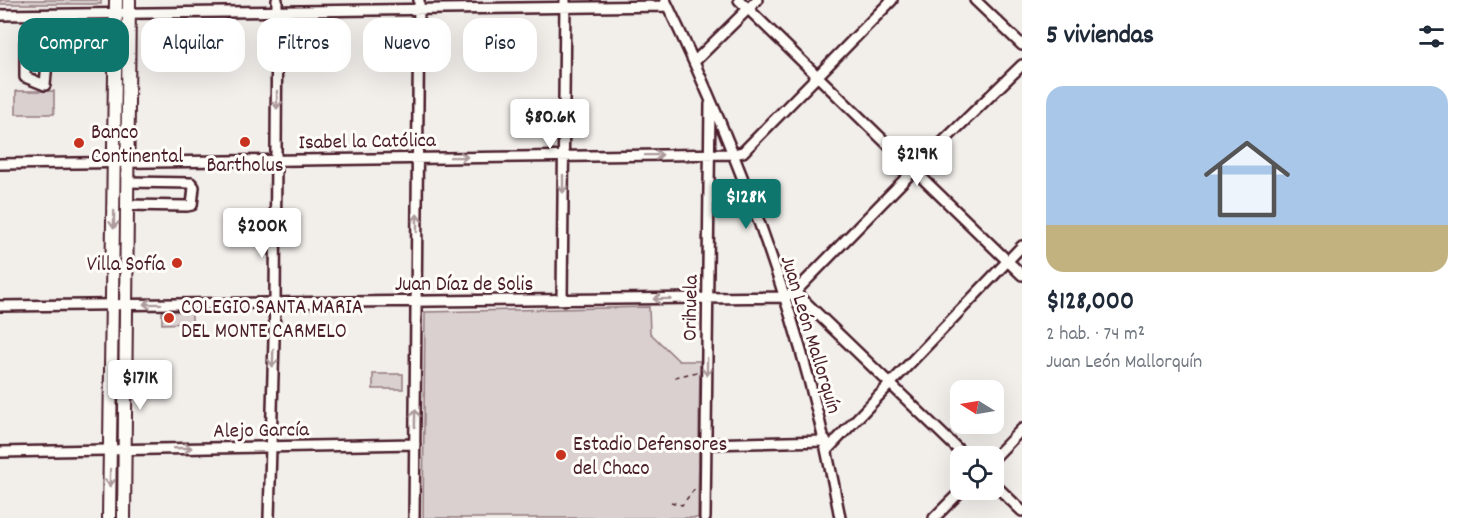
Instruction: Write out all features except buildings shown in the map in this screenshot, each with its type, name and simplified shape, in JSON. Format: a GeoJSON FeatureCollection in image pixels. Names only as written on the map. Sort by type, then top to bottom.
{"type":"FeatureCollection","features":[{"type":"Feature","properties":{"kind":"main road"},"geometry":{"type":"LineString","coordinates":[[109,518],[116,0]]}},
{"type":"Feature","properties":{"kind":"main road"},"geometry":{"type":"LineString","coordinates":[[124,518],[129,7]]}},
{"type":"Feature","properties":{"kind":"street"},"geometry":{"type":"LineString","coordinates":[[246,0],[246,11]]}},
{"type":"Feature","properties":{"kind":"street"},"geometry":{"type":"LineString","coordinates":[[269,518],[269,446],[275,303],[277,0]]}},
{"type":"Feature","properties":{"kind":"street"},"geometry":{"type":"LineString","coordinates":[[739,0],[1022,275]]}},
{"type":"Feature","properties":{"kind":"street"},"geometry":{"type":"LineString","coordinates":[[694,62],[757,0]]}},
{"type":"Feature","properties":{"kind":"street"},"geometry":{"type":"LineString","coordinates":[[734,154],[743,152],[892,0]]}},
{"type":"Feature","properties":{"kind":"street"},"geometry":{"type":"LineString","coordinates":[[975,0],[1022,45]]}},
{"type":"Feature","properties":{"kind":"street"},"geometry":{"type":"LineString","coordinates":[[0,15],[116,13],[129,7],[277,11],[419,4],[666,3]]}},
{"type":"Feature","properties":{"kind":"street","name":"Juan León Mallorquín"},"geometry":{"type":"LineString","coordinates":[[666,3],[734,154],[784,297],[827,445],[840,518]]}},
{"type":"Feature","properties":{"kind":"street"},"geometry":{"type":"LineString","coordinates":[[414,518],[419,4]]}},
{"type":"Feature","properties":{"kind":"street"},"geometry":{"type":"LineString","coordinates":[[562,300],[565,4]]}},
{"type":"Feature","properties":{"kind":"street"},"geometry":{"type":"LineString","coordinates":[[784,297],[795,292],[914,170],[1022,65]]}},
{"type":"Feature","properties":{"kind":"street"},"geometry":{"type":"LineString","coordinates":[[25,72],[25,77],[45,85],[46,72]]}},
{"type":"Feature","properties":{"kind":"street","name":"Orihuela"},"geometry":{"type":"LineString","coordinates":[[705,518],[710,99]]}},
{"type":"Feature","properties":{"kind":"street","name":"Isabel la Católica"},"geometry":{"type":"LineString","coordinates":[[0,164],[734,154]]}},
{"type":"Feature","properties":{"kind":"street"},"geometry":{"type":"LineString","coordinates":[[128,182],[190,183],[194,187],[194,201],[192,205],[187,206],[128,205]]}},
{"type":"Feature","properties":{"kind":"street"},"geometry":{"type":"LineString","coordinates":[[706,444],[827,445],[1022,246]]}},
{"type":"Feature","properties":{"kind":"street"},"geometry":{"type":"LineString","coordinates":[[795,292],[955,446]]}},
{"type":"Feature","properties":{"kind":"street","name":"Juan Díaz de Solis"},"geometry":{"type":"LineString","coordinates":[[0,306],[784,297]]}},
{"type":"Feature","properties":{"kind":"street"},"geometry":{"type":"LineString","coordinates":[[1004,448],[1022,429]]}},
{"type":"Feature","properties":{"kind":"street","name":"Alejo García"},"geometry":{"type":"LineString","coordinates":[[0,452],[415,444]]}},
{"type":"Feature","properties":{"kind":"street"},"geometry":{"type":"LineString","coordinates":[[1004,494],[1022,511]]}},
{"type":"Feature","properties":{"kind":"street"},"geometry":{"type":"LineString","coordinates":[[934,518],[952,500]]}},
{"type":"Feature","properties":{"kind":"path"},"geometry":{"type":"LineString","coordinates":[[675,377],[683,373],[706,373]]}},
{"type":"Feature","properties":{"kind":"path"},"geometry":{"type":"LineString","coordinates":[[671,502],[682,505],[695,488]]}},
{"type":"Feature","properties":{"kind":"shaded area"},"geometry":{"type":"Polygon","coordinates":[[[0,0],[101,0],[101,4],[0,4],[0,0]]]}},
{"type":"Feature","properties":{"kind":"shaded area"},"geometry":{"type":"Polygon","coordinates":[[[16,91],[54,91],[54,114],[16,114],[16,91]]]}},
{"type":"Feature","properties":{"kind":"shaded area","name":"Estadio Defensores del Chaco"},"geometry":{"type":"Polygon","coordinates":[[[649,307],[650,333],[679,361],[700,361],[698,518],[423,518],[425,312],[649,307]]]}},
{"type":"Feature","properties":{"kind":"shaded area"},"geometry":{"type":"Polygon","coordinates":[[[192,311],[192,323],[162,324],[162,312],[192,311]]]}},
{"type":"Feature","properties":{"kind":"shaded area"},"geometry":{"type":"Polygon","coordinates":[[[373,374],[403,374],[403,389],[373,389],[373,374]]]}},
{"type":"Feature","properties":{"kind":"place","name":"Bartholus"},"geometry":{"type":"Point","coordinates":[245,142]}},
{"type":"Feature","properties":{"kind":"place","name":"Banco Continental"},"geometry":{"type":"Point","coordinates":[79,143]}},
{"type":"Feature","properties":{"kind":"place","name":"Villa Sofía"},"geometry":{"type":"Point","coordinates":[177,263]}},
{"type":"Feature","properties":{"kind":"place","name":"COLEGIO SANTA MARIA DEL MONTE CARMELO"},"geometry":{"type":"Point","coordinates":[169,318]}},
{"type":"Feature","properties":{"kind":"place","name":"Estadio Defensores del Chaco"},"geometry":{"type":"Point","coordinates":[561,455]}}]}
